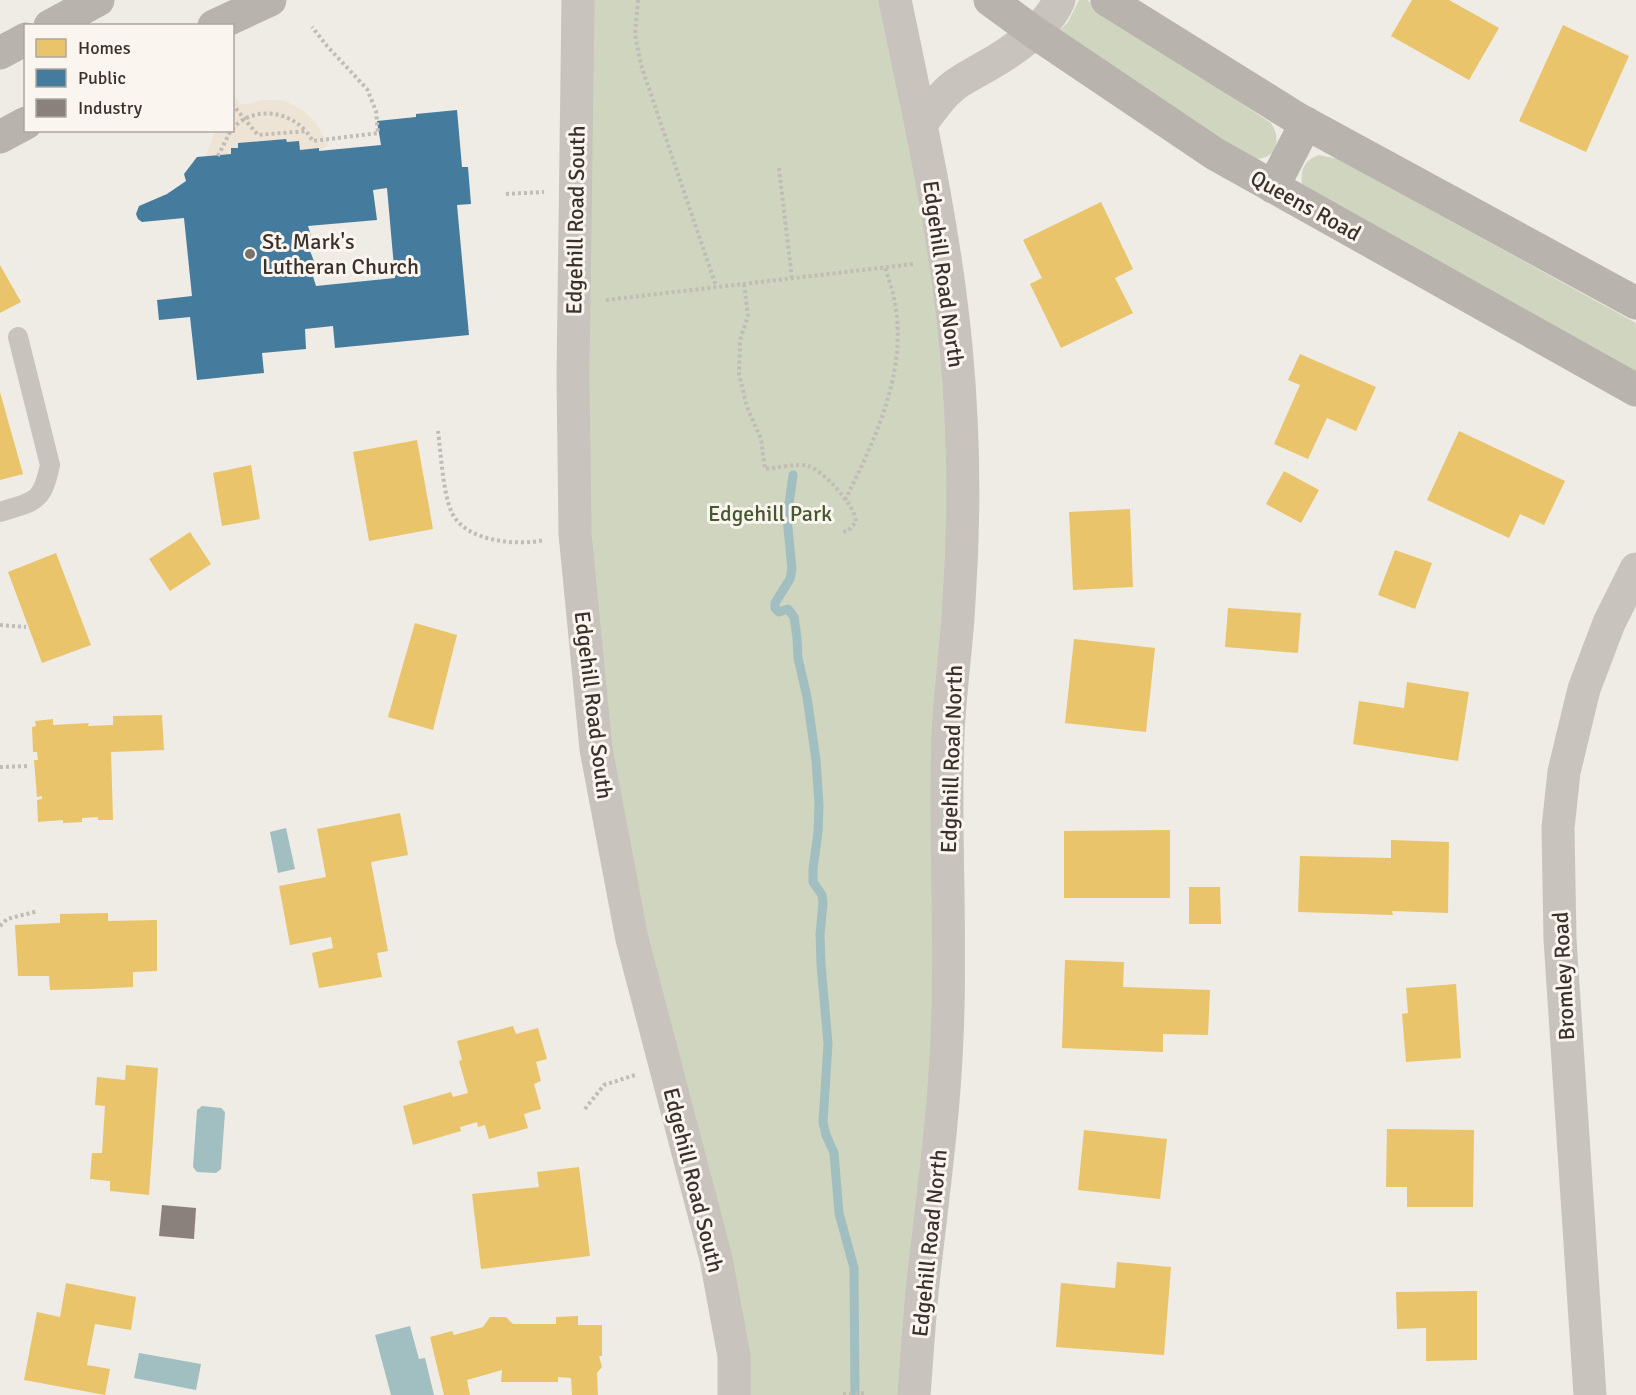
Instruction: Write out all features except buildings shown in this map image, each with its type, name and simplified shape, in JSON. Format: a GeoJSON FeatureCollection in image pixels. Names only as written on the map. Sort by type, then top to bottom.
{"type":"FeatureCollection","features":[{"type":"Feature","properties":{"kind":"main road"},"geometry":{"type":"LineString","coordinates":[[218,24],[270,0]]}},
{"type":"Feature","properties":{"kind":"main road","name":"Queens Road"},"geometry":{"type":"LineString","coordinates":[[990,0],[1034,33],[1215,154],[1636,390]]}},
{"type":"Feature","properties":{"kind":"main road"},"geometry":{"type":"LineString","coordinates":[[1110,1],[1306,123],[1636,303]]}},
{"type":"Feature","properties":{"kind":"main road"},"geometry":{"type":"LineString","coordinates":[[56,24],[94,10]]}},
{"type":"Feature","properties":{"kind":"main road"},"geometry":{"type":"LineString","coordinates":[[0,53],[24,40]]}},
{"type":"Feature","properties":{"kind":"main road"},"geometry":{"type":"LineString","coordinates":[[1273,187],[1306,123]]}},
{"type":"Feature","properties":{"kind":"main road"},"geometry":{"type":"LineString","coordinates":[[0,137],[24,124]]}},
{"type":"Feature","properties":{"kind":"street","name":"Edgehill Road South"},"geometry":{"type":"LineString","coordinates":[[578,0],[573,377],[575,534],[595,738],[599,771],[632,939],[716,1258],[734,1356],[734,1395]]}},
{"type":"Feature","properties":{"kind":"street","name":"Edgehill Road North"},"geometry":{"type":"LineString","coordinates":[[895,0],[942,239],[956,347],[962,438],[963,533],[948,730],[948,1035],[923,1284],[915,1395]]}},
{"type":"Feature","properties":{"kind":"street"},"geometry":{"type":"LineString","coordinates":[[921,124],[953,86],[1034,33],[1059,0]]}},
{"type":"Feature","properties":{"kind":"street","name":"Bromley Road"},"geometry":{"type":"LineString","coordinates":[[1590,1395],[1560,939],[1558,828],[1564,772],[1584,689],[1609,623],[1636,569]]}},
{"type":"Feature","properties":{"kind":"lane"},"geometry":{"type":"LineString","coordinates":[[0,512],[36,500],[45,486],[50,465],[18,337]]}},
{"type":"Feature","properties":{"kind":"path"},"geometry":{"type":"LineString","coordinates":[[638,0],[634,35],[641,65],[716,286]]}},
{"type":"Feature","properties":{"kind":"path"},"geometry":{"type":"LineString","coordinates":[[234,128],[244,118],[254,114],[279,114],[290,117],[306,131],[313,141],[378,133],[376,111],[367,89],[312,27]]}},
{"type":"Feature","properties":{"kind":"path"},"geometry":{"type":"LineString","coordinates":[[234,106],[258,135],[306,131]]}},
{"type":"Feature","properties":{"kind":"path"},"geometry":{"type":"LineString","coordinates":[[218,156],[231,132]]}},
{"type":"Feature","properties":{"kind":"path"},"geometry":{"type":"LineString","coordinates":[[779,168],[792,279]]}},
{"type":"Feature","properties":{"kind":"path"},"geometry":{"type":"LineString","coordinates":[[506,194],[554,191]]}},
{"type":"Feature","properties":{"kind":"path"},"geometry":{"type":"LineString","coordinates":[[844,500],[882,418],[890,395],[894,373],[897,343],[896,320],[894,299],[885,267]]}},
{"type":"Feature","properties":{"kind":"path"},"geometry":{"type":"LineString","coordinates":[[617,299],[895,267]]}},
{"type":"Feature","properties":{"kind":"path"},"geometry":{"type":"LineString","coordinates":[[744,284],[748,316],[740,340],[740,374],[747,407],[761,439],[765,469],[808,466],[830,482],[854,511],[855,522],[848,531],[842,532]]}},
{"type":"Feature","properties":{"kind":"path"},"geometry":{"type":"LineString","coordinates":[[438,432],[448,501],[453,515],[459,522],[478,536],[503,542],[536,542],[552,535]]}},
{"type":"Feature","properties":{"kind":"path"},"geometry":{"type":"LineString","coordinates":[[0,625],[26,627]]}},
{"type":"Feature","properties":{"kind":"path"},"geometry":{"type":"LineString","coordinates":[[0,767],[30,765]]}},
{"type":"Feature","properties":{"kind":"path"},"geometry":{"type":"LineString","coordinates":[[0,926],[7,919],[38,911]]}},
{"type":"Feature","properties":{"kind":"path"},"geometry":{"type":"LineString","coordinates":[[585,1109],[604,1085],[645,1074]]}},
{"type":"Feature","properties":{"kind":"path"},"geometry":{"type":"LineString","coordinates":[[843,1394],[865,1393]]}},
{"type":"Feature","properties":{"kind":"green space","name":"Edgehill Park"},"geometry":{"type":"Polygon","coordinates":[[[593,0],[880,0],[931,253],[950,449],[935,1035],[900,1395],[747,1395],[657,989],[606,740],[588,500],[593,0]]]}},
{"type":"Feature","properties":{"kind":"green space"},"geometry":{"type":"Polygon","coordinates":[[[1079,0],[1087,0],[1271,123],[1276,139],[1273,151],[1262,158],[1245,157],[1060,30],[1068,22],[1079,0]]]}},
{"type":"Feature","properties":{"kind":"green space"},"geometry":{"type":"Polygon","coordinates":[[[1319,155],[1338,159],[1636,323],[1636,374],[1302,187],[1304,167],[1309,160],[1319,155]]]}},
{"type":"Feature","properties":{"kind":"shaded area"},"geometry":{"type":"Polygon","coordinates":[[[234,95],[241,105],[273,100],[285,101],[295,106],[304,111],[317,124],[328,145],[319,151],[319,148],[300,150],[299,141],[287,142],[286,139],[238,143],[238,148],[231,148],[231,154],[206,156],[215,132],[234,132],[234,95]]]}},
{"type":"Feature","properties":{"kind":"water"},"geometry":{"type":"Polygon","coordinates":[[[286,828],[295,869],[278,873],[270,832],[286,828]]]}},
{"type":"Feature","properties":{"kind":"water"},"geometry":{"type":"Polygon","coordinates":[[[202,1106],[221,1108],[225,1112],[221,1169],[216,1173],[197,1172],[193,1167],[197,1110],[202,1106]]]}},
{"type":"Feature","properties":{"kind":"water"},"geometry":{"type":"Polygon","coordinates":[[[410,1326],[419,1359],[425,1358],[434,1395],[391,1395],[375,1335],[410,1326]]]}},
{"type":"Feature","properties":{"kind":"water"},"geometry":{"type":"Polygon","coordinates":[[[139,1353],[201,1364],[196,1390],[134,1378],[139,1353]]]}},
{"type":"Feature","properties":{"kind":"waterway"},"geometry":{"type":"LineString","coordinates":[[793,475],[787,518],[792,569],[790,579],[775,603],[775,608],[779,612],[788,609],[794,617],[798,658],[807,697],[816,760],[819,805],[813,882],[822,895],[823,903],[820,934],[821,964],[828,1044],[823,1122],[834,1153],[839,1213],[854,1268],[855,1395]]}},
{"type":"Feature","properties":{"kind":"place","name":"St. Mark's Lutheran Church"},"geometry":{"type":"Point","coordinates":[250,254]}}]}
